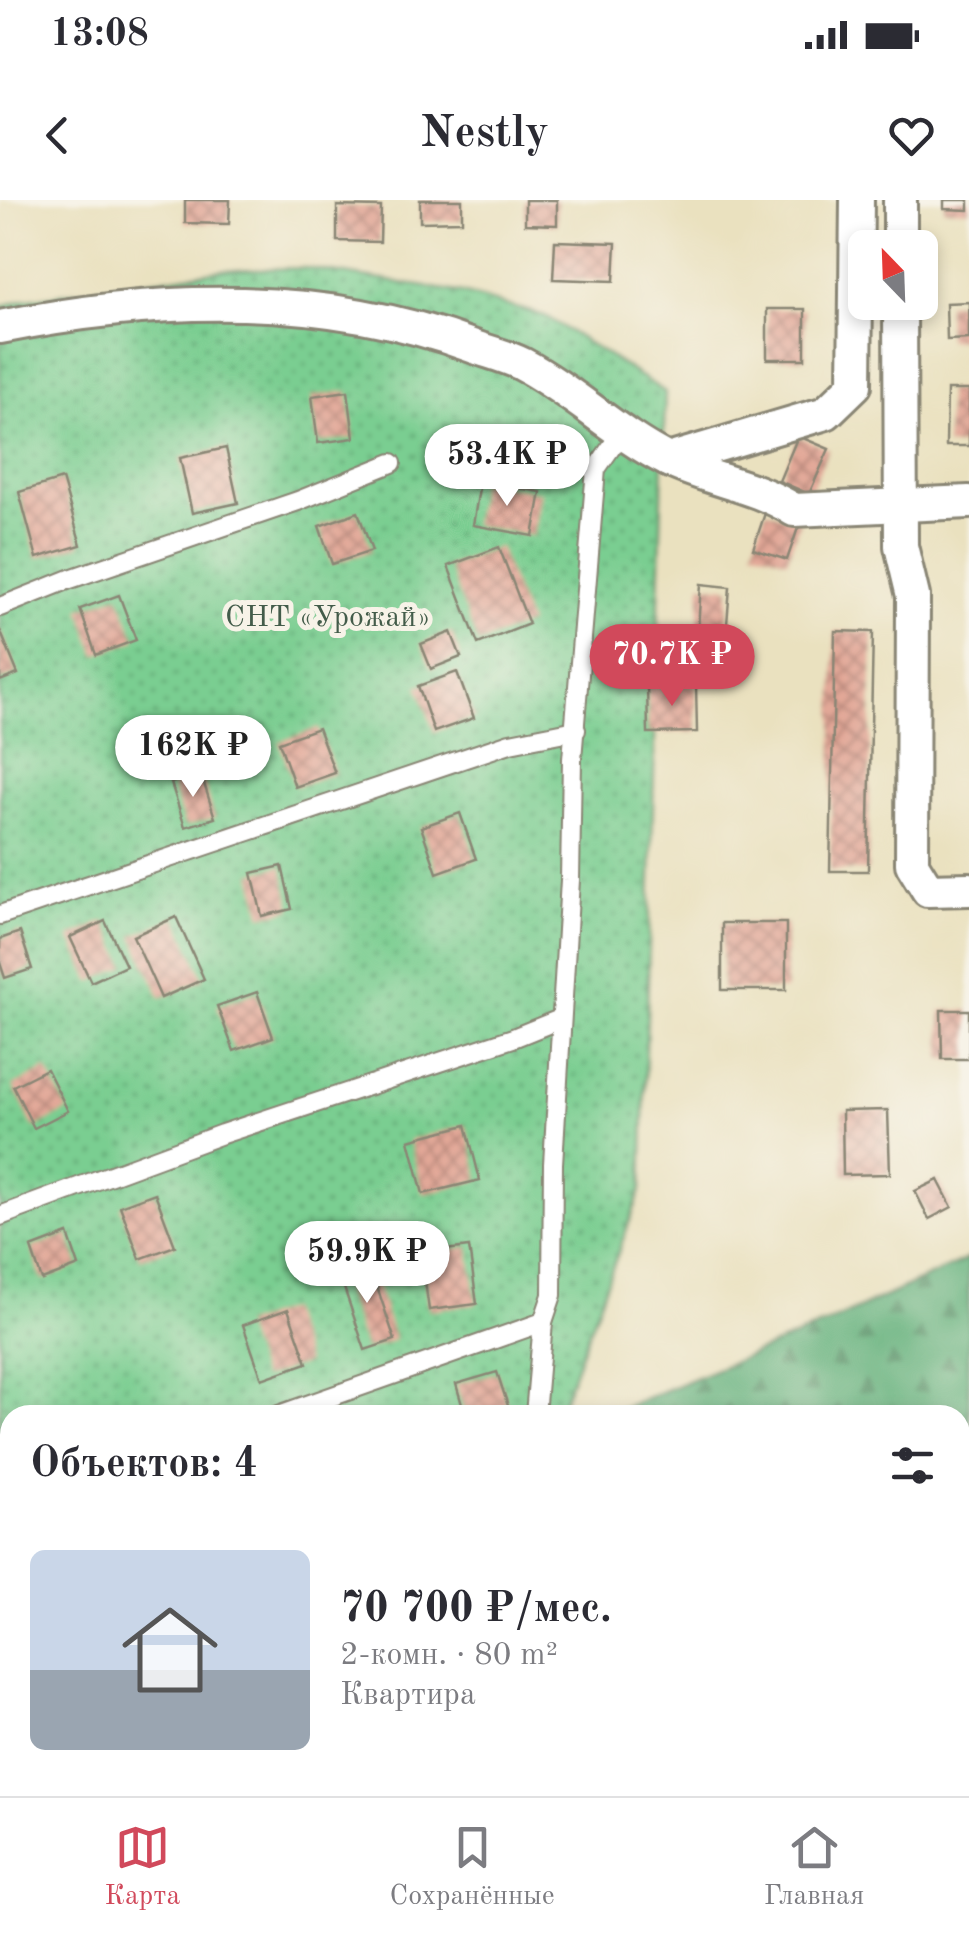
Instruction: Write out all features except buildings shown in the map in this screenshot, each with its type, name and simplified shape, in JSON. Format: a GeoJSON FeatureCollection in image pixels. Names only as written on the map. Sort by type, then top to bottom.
{"type":"FeatureCollection","features":[{"type":"Feature","properties":{"kind":"street"},"geometry":{"type":"LineString","coordinates":[[668,460],[826,413],[856,385],[857,200]]}},
{"type":"Feature","properties":{"kind":"street"},"geometry":{"type":"LineString","coordinates":[[900,200],[900,230]]}},
{"type":"Feature","properties":{"kind":"street"},"geometry":{"type":"LineString","coordinates":[[0,326],[148,305],[245,304],[325,310],[424,328],[521,364],[668,460],[772,496],[794,510],[900,502],[969,502]]}},
{"type":"Feature","properties":{"kind":"street"},"geometry":{"type":"LineString","coordinates":[[900,320],[901,546],[912,596],[912,864],[928,890],[969,890]]}},
{"type":"Feature","properties":{"kind":"lane"},"geometry":{"type":"LineString","coordinates":[[537,1405],[543,1322],[552,1295],[560,1019],[596,469],[622,432]]}},
{"type":"Feature","properties":{"kind":"lane"},"geometry":{"type":"LineString","coordinates":[[0,608],[70,579],[298,501],[392,463]]}},
{"type":"Feature","properties":{"kind":"lane"},"geometry":{"type":"LineString","coordinates":[[0,915],[510,743],[576,730]]}},
{"type":"Feature","properties":{"kind":"lane"},"geometry":{"type":"LineString","coordinates":[[0,1216],[222,1134],[560,1019]]}},
{"type":"Feature","properties":{"kind":"lane"},"geometry":{"type":"LineString","coordinates":[[307,1405],[543,1322]]}},
{"type":"Feature","properties":{"kind":"green space","name":"СНТ «Урожай»"},"geometry":{"type":"Polygon","coordinates":[[[306,268],[458,292],[545,316],[665,392],[642,1188],[562,1405],[0,1405],[0,307],[23,300],[221,270],[306,268]]]}},
{"type":"Feature","properties":{"kind":"green space"},"geometry":{"type":"Polygon","coordinates":[[[969,1258],[969,1405],[629,1405],[830,1322],[969,1258]]]}}]}
